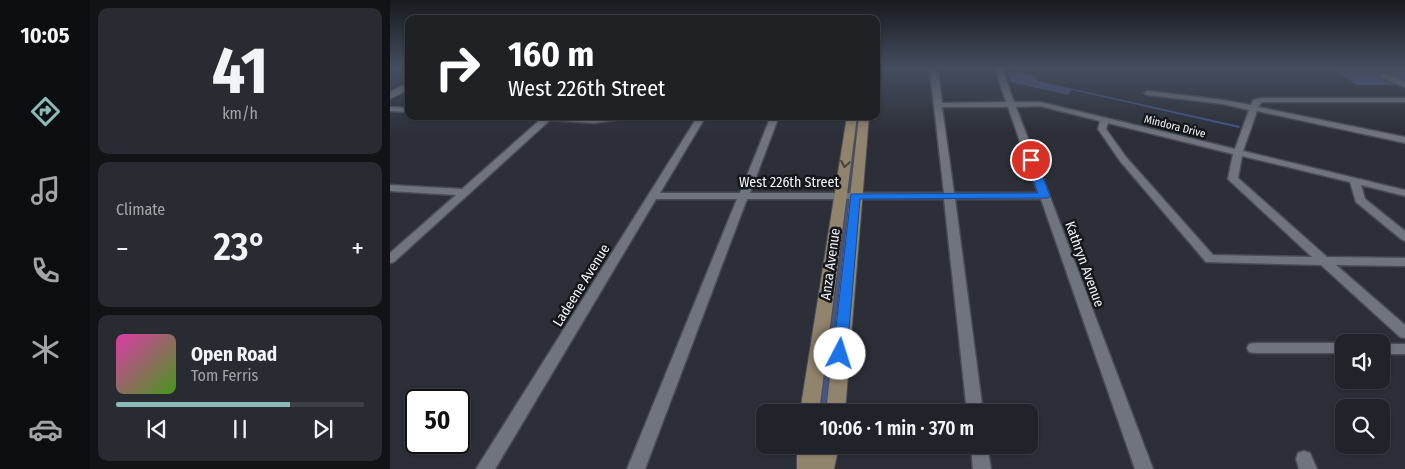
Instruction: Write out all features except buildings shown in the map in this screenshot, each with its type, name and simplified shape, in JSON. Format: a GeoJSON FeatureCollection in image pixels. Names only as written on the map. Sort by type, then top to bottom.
{"type":"FeatureCollection","features":[{"type":"Feature","properties":{"kind":"main road","name":"Anza Avenue"},"geometry":{"type":"LineString","coordinates":[[810,404],[851,120]]}},
{"type":"Feature","properties":{"kind":"main road","name":"Anza Avenue"},"geometry":{"type":"LineString","coordinates":[[836,404],[864,120]]}},
{"type":"Feature","properties":{"kind":"main road"},"geometry":{"type":"LineString","coordinates":[[807,454],[808,469]]}},
{"type":"Feature","properties":{"kind":"main road"},"geometry":{"type":"LineString","coordinates":[[823,469],[827,454]]}},
{"type":"Feature","properties":{"kind":"street"},"geometry":{"type":"LineString","coordinates":[[936,90],[974,404]]}},
{"type":"Feature","properties":{"kind":"street","name":"Kathryn Avenue"},"geometry":{"type":"LineString","coordinates":[[1006,90],[1144,469]]}},
{"type":"Feature","properties":{"kind":"street"},"geometry":{"type":"LineString","coordinates":[[1148,93],[1224,102],[1405,140]]}},
{"type":"Feature","properties":{"kind":"street"},"geometry":{"type":"LineString","coordinates":[[1405,100],[1261,100],[1256,102],[1238,152],[1233,179],[1405,333]]}},
{"type":"Feature","properties":{"kind":"street","name":"Mindora Drive"},"geometry":{"type":"LineString","coordinates":[[938,105],[1040,104],[1405,192]]}},
{"type":"Feature","properties":{"kind":"street"},"geometry":{"type":"LineString","coordinates":[[390,109],[405,110]]}},
{"type":"Feature","properties":{"kind":"street"},"geometry":{"type":"LineString","coordinates":[[390,259],[545,120]]}},
{"type":"Feature","properties":{"kind":"street","name":"Ladeene Avenue"},"geometry":{"type":"LineString","coordinates":[[485,469],[700,120]]}},
{"type":"Feature","properties":{"kind":"street"},"geometry":{"type":"LineString","coordinates":[[636,469],[773,120]]}},
{"type":"Feature","properties":{"kind":"street"},"geometry":{"type":"LineString","coordinates":[[1105,120],[1102,129],[1123,159],[1210,259],[1405,262]]}},
{"type":"Feature","properties":{"kind":"street"},"geometry":{"type":"LineString","coordinates":[[1354,180],[1360,200],[1405,237]]}},
{"type":"Feature","properties":{"kind":"street"},"geometry":{"type":"LineString","coordinates":[[390,188],[466,192]]}},
{"type":"Feature","properties":{"kind":"street","name":"West 226th Street"},"geometry":{"type":"LineString","coordinates":[[654,196],[1044,196]]}},
{"type":"Feature","properties":{"kind":"street"},"geometry":{"type":"LineString","coordinates":[[1254,348],[1335,348]]}},
{"type":"Feature","properties":{"kind":"street"},"geometry":{"type":"LineString","coordinates":[[1390,349],[1405,349]]}},
{"type":"Feature","properties":{"kind":"street"},"geometry":{"type":"LineString","coordinates":[[980,454],[982,469]]}},
{"type":"Feature","properties":{"kind":"shaded area"},"geometry":{"type":"Polygon","coordinates":[[[1046,90],[1078,90],[1240,126],[1239,128],[1072,90],[1068,95],[1046,90]]]}},
{"type":"Feature","properties":{"kind":"shaded area"},"geometry":{"type":"Polygon","coordinates":[[[851,120],[864,120],[836,404],[810,404],[851,120]]]}},
{"type":"Feature","properties":{"kind":"route"},"geometry":{"type":"LineString","coordinates":[[840,354],[855,196],[1044,196],[1031,160]]}}]}
